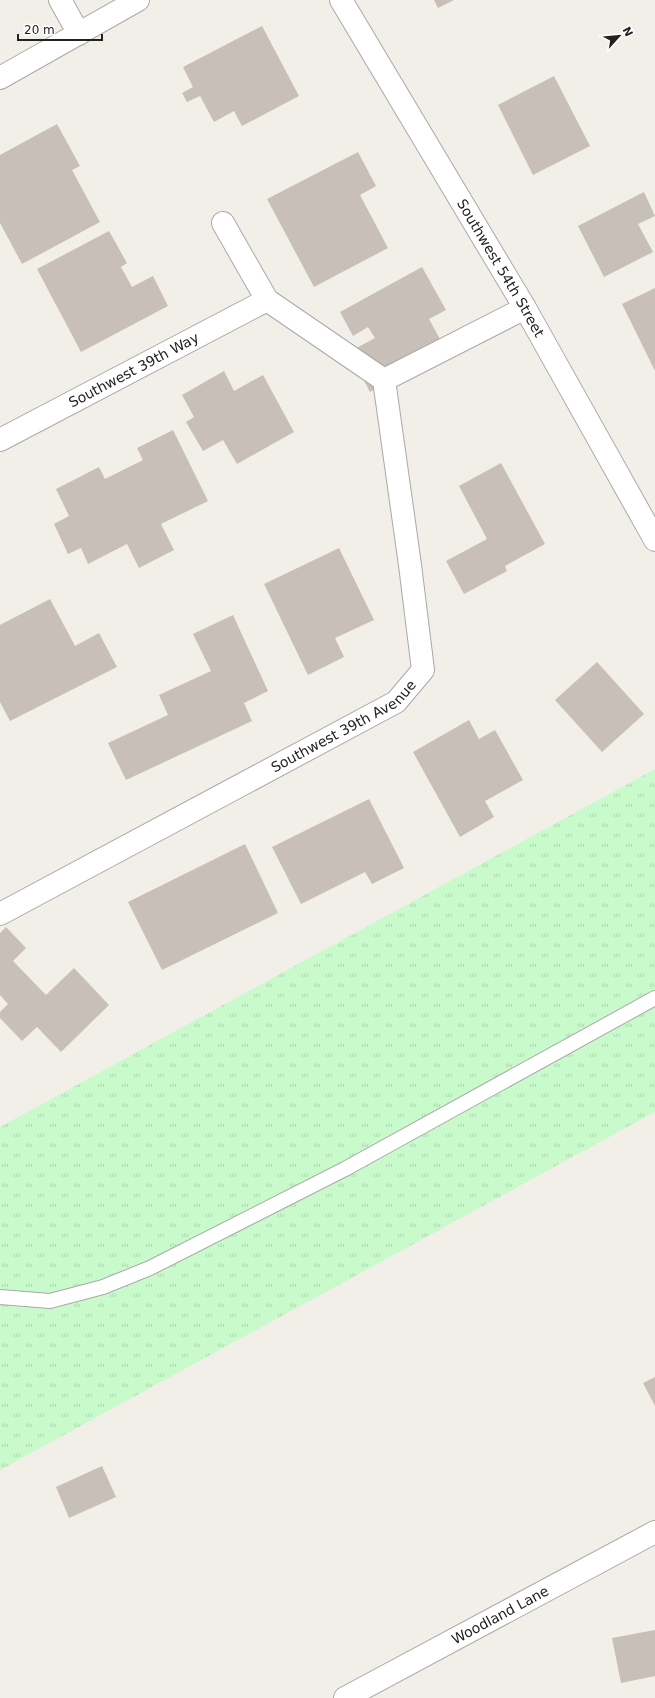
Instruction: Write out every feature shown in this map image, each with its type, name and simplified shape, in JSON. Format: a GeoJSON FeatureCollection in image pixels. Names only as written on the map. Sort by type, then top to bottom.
{"type":"FeatureCollection","features":[{"type":"Feature","properties":{"kind":"street"},"geometry":{"type":"LineString","coordinates":[[60,0],[79,34]]}},
{"type":"Feature","properties":{"kind":"street"},"geometry":{"type":"LineString","coordinates":[[0,78],[138,0]]}},
{"type":"Feature","properties":{"kind":"street","name":"Southwest 54th Street"},"geometry":{"type":"LineString","coordinates":[[341,0],[525,308],[655,540]]}},
{"type":"Feature","properties":{"kind":"street"},"geometry":{"type":"LineString","coordinates":[[223,223],[267,300],[384,380],[525,308]]}},
{"type":"Feature","properties":{"kind":"street","name":"Southwest 39th Way"},"geometry":{"type":"LineString","coordinates":[[0,440],[267,300]]}},
{"type":"Feature","properties":{"kind":"street","name":"Southwest 39th Avenue"},"geometry":{"type":"LineString","coordinates":[[0,914],[396,702],[423,670],[384,380]]}},
{"type":"Feature","properties":{"kind":"street","name":"Woodland Lane"},"geometry":{"type":"LineString","coordinates":[[345,1698],[655,1532]]}},
{"type":"Feature","properties":{"kind":"lane"},"geometry":{"type":"LineString","coordinates":[[0,1297],[50,1301],[103,1287],[150,1268],[345,1169],[655,998]]}},
{"type":"Feature","properties":{"kind":"green space"},"geometry":{"type":"Polygon","coordinates":[[[655,769],[655,1112],[0,1470],[0,1127],[655,769]]]}},
{"type":"Feature","properties":{"kind":"building"},"geometry":{"type":"Polygon","coordinates":[[[434,0],[454,0],[438,8],[434,0]]]}},
{"type":"Feature","properties":{"kind":"building"},"geometry":{"type":"Polygon","coordinates":[[[262,26],[299,96],[242,126],[234,111],[214,122],[200,96],[187,102],[182,93],[193,87],[183,67],[262,26]]]}},
{"type":"Feature","properties":{"kind":"building"},"geometry":{"type":"Polygon","coordinates":[[[554,76],[590,146],[533,175],[498,105],[554,76]]]}},
{"type":"Feature","properties":{"kind":"building"},"geometry":{"type":"Polygon","coordinates":[[[57,124],[80,166],[72,170],[100,222],[22,264],[0,223],[0,155],[57,124]]]}},
{"type":"Feature","properties":{"kind":"building"},"geometry":{"type":"Polygon","coordinates":[[[358,152],[376,186],[360,195],[388,248],[314,287],[267,199],[358,152]]]}},
{"type":"Feature","properties":{"kind":"building"},"geometry":{"type":"Polygon","coordinates":[[[644,192],[655,216],[638,224],[653,252],[604,277],[578,226],[644,192]]]}},
{"type":"Feature","properties":{"kind":"building"},"geometry":{"type":"Polygon","coordinates":[[[109,231],[127,263],[121,267],[132,287],[153,276],[168,306],[81,352],[37,269],[109,231]]]}},
{"type":"Feature","properties":{"kind":"building"},"geometry":{"type":"Polygon","coordinates":[[[422,267],[446,310],[429,319],[446,350],[370,392],[349,352],[375,338],[368,327],[353,336],[340,312],[422,267]]]}},
{"type":"Feature","properties":{"kind":"building"},"geometry":{"type":"Polygon","coordinates":[[[655,288],[655,371],[622,304],[655,288]]]}},
{"type":"Feature","properties":{"kind":"building"},"geometry":{"type":"Polygon","coordinates":[[[224,371],[234,391],[263,375],[294,432],[237,464],[223,440],[203,451],[186,422],[194,417],[182,395],[224,371]]]}},
{"type":"Feature","properties":{"kind":"building"},"geometry":{"type":"Polygon","coordinates":[[[173,430],[208,501],[161,524],[174,550],[139,568],[127,544],[88,564],[81,548],[68,554],[54,524],[69,516],[56,489],[99,467],[105,479],[143,460],[137,448],[173,430]]]}},
{"type":"Feature","properties":{"kind":"building"},"geometry":{"type":"Polygon","coordinates":[[[501,463],[545,544],[505,566],[507,571],[464,594],[446,561],[487,539],[459,486],[501,463]]]}},
{"type":"Feature","properties":{"kind":"building"},"geometry":{"type":"Polygon","coordinates":[[[339,548],[374,620],[335,638],[344,657],[308,675],[264,584],[339,548]]]}},
{"type":"Feature","properties":{"kind":"building"},"geometry":{"type":"Polygon","coordinates":[[[50,599],[75,646],[99,633],[117,667],[10,721],[0,702],[0,625],[50,599]]]}},
{"type":"Feature","properties":{"kind":"building"},"geometry":{"type":"Polygon","coordinates":[[[233,615],[268,691],[244,703],[252,721],[126,780],[108,743],[168,715],[159,695],[211,671],[193,634],[233,615]]]}},
{"type":"Feature","properties":{"kind":"building"},"geometry":{"type":"Polygon","coordinates":[[[597,662],[644,714],[602,752],[555,700],[597,662]]]}},
{"type":"Feature","properties":{"kind":"building"},"geometry":{"type":"Polygon","coordinates":[[[469,720],[479,739],[495,730],[523,780],[485,801],[494,817],[460,837],[413,752],[469,720]]]}},
{"type":"Feature","properties":{"kind":"building"},"geometry":{"type":"Polygon","coordinates":[[[369,799],[404,868],[372,884],[365,872],[301,904],[272,847],[369,799]]]}},
{"type":"Feature","properties":{"kind":"building"},"geometry":{"type":"Polygon","coordinates":[[[245,844],[278,913],[162,970],[128,902],[245,844]]]}},
{"type":"Feature","properties":{"kind":"building"},"geometry":{"type":"Polygon","coordinates":[[[6,927],[26,948],[13,961],[46,995],[74,968],[109,1005],[61,1052],[37,1027],[22,1041],[0,1018],[0,1012],[8,1004],[0,995],[0,933],[6,927]]]}},
{"type":"Feature","properties":{"kind":"building"},"geometry":{"type":"Polygon","coordinates":[[[655,1377],[655,1406],[643,1383],[655,1377]]]}},
{"type":"Feature","properties":{"kind":"building"},"geometry":{"type":"Polygon","coordinates":[[[102,1466],[116,1497],[69,1518],[56,1487],[102,1466]]]}},
{"type":"Feature","properties":{"kind":"building"},"geometry":{"type":"Polygon","coordinates":[[[655,1630],[655,1676],[621,1683],[612,1638],[655,1630]]]}}]}
